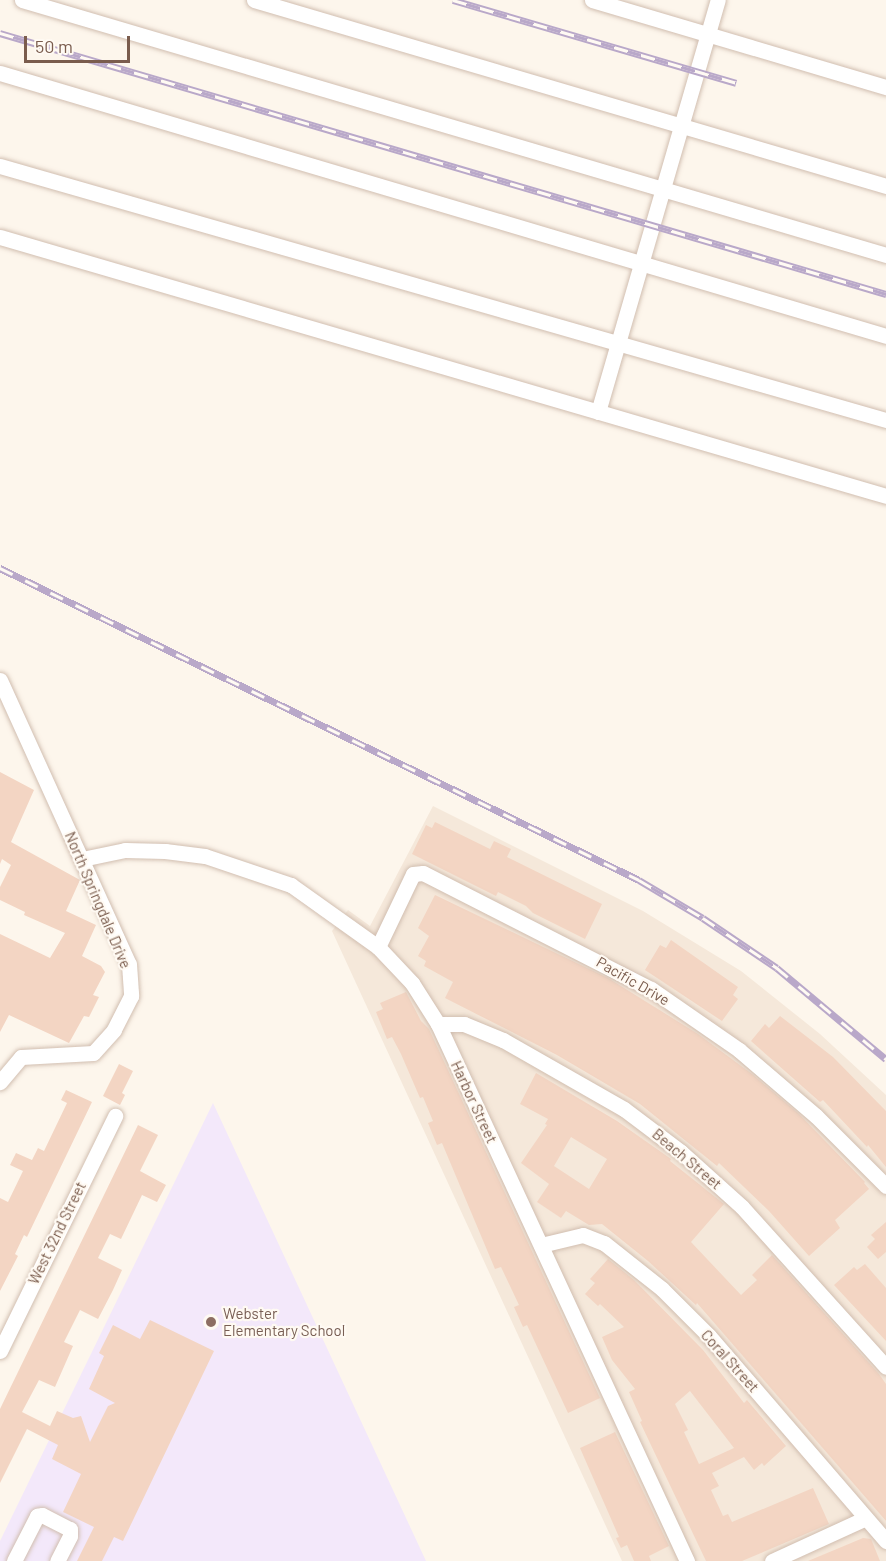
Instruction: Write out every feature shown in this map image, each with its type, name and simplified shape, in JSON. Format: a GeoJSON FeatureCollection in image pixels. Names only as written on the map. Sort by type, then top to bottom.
{"type":"FeatureCollection","features":[{"type":"Feature","properties":{"kind":"street"},"geometry":{"type":"LineString","coordinates":[[22,0],[886,255]]}},
{"type":"Feature","properties":{"kind":"street"},"geometry":{"type":"LineString","coordinates":[[254,0],[886,186]]}},
{"type":"Feature","properties":{"kind":"street"},"geometry":{"type":"LineString","coordinates":[[592,0],[886,87]]}},
{"type":"Feature","properties":{"kind":"street"},"geometry":{"type":"LineString","coordinates":[[598,412],[718,0]]}},
{"type":"Feature","properties":{"kind":"street"},"geometry":{"type":"LineString","coordinates":[[0,73],[886,336]]}},
{"type":"Feature","properties":{"kind":"street"},"geometry":{"type":"LineString","coordinates":[[0,166],[886,420]]}},
{"type":"Feature","properties":{"kind":"street"},"geometry":{"type":"LineString","coordinates":[[0,237],[886,496]]}},
{"type":"Feature","properties":{"kind":"street","name":"North Springdale Drive"},"geometry":{"type":"LineString","coordinates":[[0,1082],[21,1057],[93,1053],[114,1030],[131,996],[129,964],[1,684]]}},
{"type":"Feature","properties":{"kind":"street","name":"Harbor Street"},"geometry":{"type":"LineString","coordinates":[[82,859],[125,850],[165,851],[205,856],[291,885],[378,947],[412,983],[438,1024],[687,1561]]}},
{"type":"Feature","properties":{"kind":"street","name":"Pacific Drive"},"geometry":{"type":"LineString","coordinates":[[378,947],[413,874],[423,873],[651,989],[739,1050],[816,1116],[886,1186]]}},
{"type":"Feature","properties":{"kind":"street","name":"Beach Street"},"geometry":{"type":"LineString","coordinates":[[438,1024],[464,1024],[503,1040],[624,1109],[681,1152],[742,1207],[886,1367]]}},
{"type":"Feature","properties":{"kind":"street","name":"West 32nd Street"},"geometry":{"type":"LineString","coordinates":[[0,1351],[115,1116]]}},
{"type":"Feature","properties":{"kind":"street","name":"Coral Street"},"geometry":{"type":"LineString","coordinates":[[541,1245],[584,1235],[604,1243],[652,1281],[709,1336],[886,1541]]}},
{"type":"Feature","properties":{"kind":"street"},"geometry":{"type":"LineString","coordinates":[[14,1561],[37,1516],[42,1515],[70,1529],[70,1536],[57,1561]]}},
{"type":"Feature","properties":{"kind":"street"},"geometry":{"type":"LineString","coordinates":[[772,1561],[866,1518]]}},
{"type":"Feature","properties":{"kind":"shaded area"},"geometry":{"type":"Polygon","coordinates":[[[433,806],[643,911],[741,971],[820,1034],[886,1095],[886,1561],[622,1561],[332,931],[348,910],[370,926],[433,806]]]}},
{"type":"Feature","properties":{"kind":"shaded area","name":"Webster Elementary School"},"geometry":{"type":"Polygon","coordinates":[[[213,1103],[426,1561],[0,1561],[0,1541],[213,1103]]]}},
{"type":"Feature","properties":{"kind":"building"},"geometry":{"type":"Polygon","coordinates":[[[0,772],[34,790],[11,842],[80,880],[66,911],[96,925],[82,956],[101,966],[105,972],[93,995],[99,997],[89,1017],[84,1016],[69,1043],[9,1015],[0,1032],[0,934],[50,958],[65,933],[24,915],[25,912],[0,900],[0,887],[11,865],[2,859],[0,864],[0,772]]]}},
{"type":"Feature","properties":{"kind":"building"},"geometry":{"type":"Polygon","coordinates":[[[435,822],[490,849],[494,841],[511,849],[507,857],[602,904],[585,939],[533,913],[526,906],[498,892],[496,896],[412,854],[426,825],[432,828],[435,822]]]}},
{"type":"Feature","properties":{"kind":"building"},"geometry":{"type":"Polygon","coordinates":[[[435,895],[608,978],[698,1034],[752,1074],[799,1114],[865,1182],[869,1189],[835,1220],[840,1228],[809,1256],[769,1211],[719,1163],[717,1166],[640,1104],[557,1055],[445,998],[453,982],[424,966],[426,961],[418,956],[429,936],[418,928],[435,895]]]}},
{"type":"Feature","properties":{"kind":"building"},"geometry":{"type":"Polygon","coordinates":[[[671,940],[738,987],[733,995],[738,999],[722,1021],[645,970],[660,945],[666,948],[671,940]]]}},
{"type":"Feature","properties":{"kind":"building"},"geometry":{"type":"Polygon","coordinates":[[[406,992],[421,1021],[429,1029],[600,1398],[568,1413],[527,1325],[523,1327],[514,1307],[519,1305],[501,1267],[495,1269],[442,1143],[437,1145],[428,1123],[433,1121],[423,1097],[420,1098],[392,1037],[387,1039],[376,1012],[383,1009],[380,1003],[406,992]]]}},
{"type":"Feature","properties":{"kind":"building"},"geometry":{"type":"Polygon","coordinates":[[[780,1016],[833,1057],[886,1111],[886,1167],[868,1145],[867,1147],[823,1100],[820,1102],[751,1041],[765,1024],[769,1028],[780,1016]]]}},
{"type":"Feature","properties":{"kind":"building"},"geometry":{"type":"Polygon","coordinates":[[[119,1064],[133,1071],[122,1093],[125,1095],[120,1105],[103,1096],[119,1064]]]}},
{"type":"Feature","properties":{"kind":"building"},"geometry":{"type":"Polygon","coordinates":[[[536,1073],[617,1121],[671,1159],[670,1161],[724,1204],[691,1242],[741,1295],[757,1280],[752,1275],[772,1255],[879,1374],[886,1384],[886,1521],[697,1303],[696,1305],[648,1261],[602,1224],[589,1225],[566,1211],[561,1218],[537,1202],[549,1184],[521,1163],[547,1125],[545,1124],[548,1119],[520,1104],[536,1073]],[[571,1137],[554,1166],[589,1189],[607,1159],[571,1137]]]}},
{"type":"Feature","properties":{"kind":"building"},"geometry":{"type":"Polygon","coordinates":[[[66,1090],[92,1102],[27,1237],[24,1235],[15,1254],[18,1256],[0,1291],[0,1198],[8,1202],[23,1171],[10,1165],[16,1153],[32,1160],[38,1148],[44,1151],[67,1103],[61,1100],[66,1090]]]}},
{"type":"Feature","properties":{"kind":"building"},"geometry":{"type":"Polygon","coordinates":[[[138,1125],[158,1135],[140,1171],[166,1185],[157,1202],[142,1195],[121,1239],[110,1234],[98,1258],[122,1270],[113,1290],[98,1319],[80,1310],[64,1342],[73,1346],[55,1387],[39,1380],[22,1412],[50,1426],[57,1411],[73,1418],[81,1416],[90,1442],[108,1406],[115,1403],[89,1389],[104,1356],[99,1353],[113,1325],[140,1339],[150,1320],[214,1351],[123,1541],[114,1537],[102,1561],[77,1561],[94,1527],[63,1512],[81,1474],[52,1459],[58,1445],[27,1429],[0,1483],[0,1409],[138,1125]]]}},
{"type":"Feature","properties":{"kind":"building"},"geometry":{"type":"Polygon","coordinates":[[[886,1222],[886,1252],[878,1259],[867,1247],[875,1239],[871,1235],[886,1222]]]}},
{"type":"Feature","properties":{"kind":"building"},"geometry":{"type":"Polygon","coordinates":[[[608,1259],[634,1280],[703,1350],[744,1403],[747,1400],[786,1446],[764,1466],[762,1463],[754,1470],[744,1457],[712,1473],[719,1486],[711,1490],[723,1516],[728,1514],[732,1522],[813,1488],[829,1524],[742,1561],[706,1561],[640,1422],[642,1421],[629,1392],[635,1389],[612,1360],[602,1337],[624,1327],[600,1304],[598,1306],[585,1294],[595,1283],[590,1279],[608,1259]],[[690,1391],[675,1404],[688,1430],[684,1432],[699,1464],[734,1448],[690,1391]]]}},
{"type":"Feature","properties":{"kind":"building"},"geometry":{"type":"Polygon","coordinates":[[[865,1264],[886,1288],[886,1341],[834,1285],[854,1267],[857,1270],[865,1264]]]}},
{"type":"Feature","properties":{"kind":"building"},"geometry":{"type":"Polygon","coordinates":[[[615,1432],[669,1546],[649,1556],[651,1561],[634,1561],[627,1545],[621,1548],[616,1538],[619,1537],[580,1448],[615,1432]]]}},
{"type":"Feature","properties":{"kind":"building"},"geometry":{"type":"Polygon","coordinates":[[[863,1538],[871,1539],[880,1561],[808,1561],[863,1538]]]}},
{"type":"Feature","properties":{"kind":"railway"},"geometry":{"type":"LineString","coordinates":[[453,0],[736,83]]}},
{"type":"Feature","properties":{"kind":"railway"},"geometry":{"type":"LineString","coordinates":[[0,33],[886,294]]}},
{"type":"Feature","properties":{"kind":"railway"},"geometry":{"type":"LineString","coordinates":[[0,568],[639,880],[703,918],[777,968],[886,1059]]}},
{"type":"Feature","properties":{"kind":"place","name":"Webster Elementary School"},"geometry":{"type":"Point","coordinates":[211,1322]}}]}
